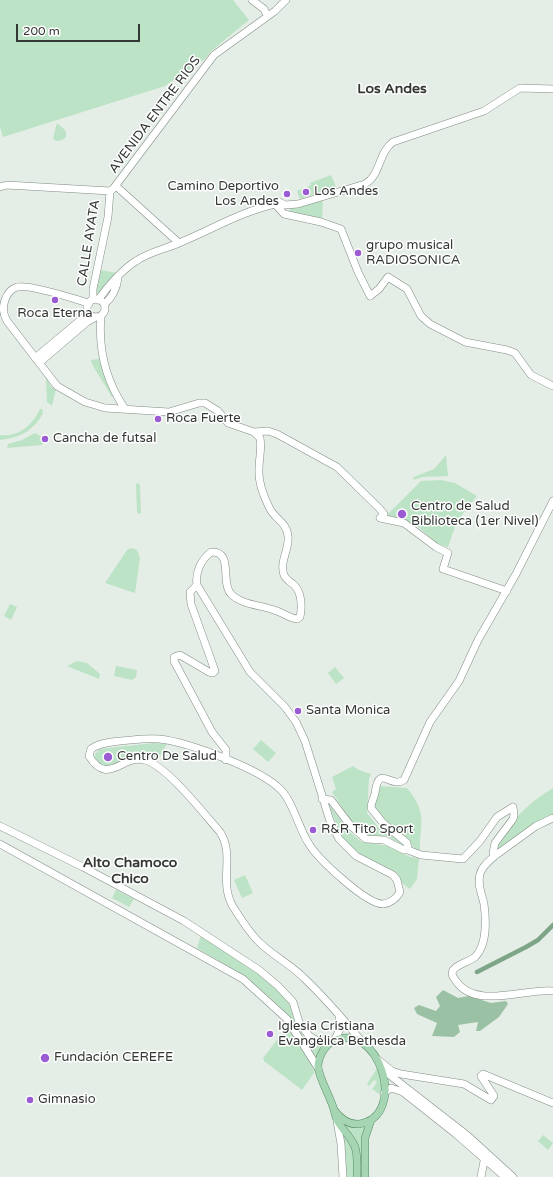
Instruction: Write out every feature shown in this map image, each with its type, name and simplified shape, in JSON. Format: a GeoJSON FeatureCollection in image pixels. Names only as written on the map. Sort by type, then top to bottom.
{"type":"FeatureCollection","features":[{"type":"Feature","properties":{"kind":"main road"},"geometry":{"type":"LineString","coordinates":[[356,1177],[355,1147],[352,1140],[337,1120],[318,1068],[323,1051],[333,1041],[344,1037],[354,1038],[363,1043],[377,1059],[382,1069],[386,1091],[380,1110],[371,1120],[365,1138],[365,1177]]}},
{"type":"Feature","properties":{"kind":"main road"},"geometry":{"type":"LineString","coordinates":[[334,1110],[348,1123],[355,1124],[371,1120]]}},
{"type":"Feature","properties":{"kind":"street"},"geometry":{"type":"LineString","coordinates":[[252,0],[264,9],[268,15]]}},
{"type":"Feature","properties":{"kind":"street","name":"AVENIDA ENTRE RIOS"},"geometry":{"type":"LineString","coordinates":[[0,187],[7,185],[110,190],[116,186],[210,60],[222,49],[275,11],[286,0]]}},
{"type":"Feature","properties":{"kind":"street"},"geometry":{"type":"LineString","coordinates":[[93,301],[138,260],[179,243],[243,213],[278,205],[298,204],[365,184],[373,178],[383,153],[394,142],[484,111],[520,88],[553,89]]}},
{"type":"Feature","properties":{"kind":"street"},"geometry":{"type":"LineString","coordinates":[[116,186],[179,243]]}},
{"type":"Feature","properties":{"kind":"street","name":"CALLE AYATA"},"geometry":{"type":"LineString","coordinates":[[95,315],[92,289],[108,217],[110,190]]}},
{"type":"Feature","properties":{"kind":"street"},"geometry":{"type":"LineString","coordinates":[[278,205],[284,214],[322,222],[341,229],[370,296],[388,277],[407,289],[421,316],[430,324],[465,342],[507,350],[515,353],[531,374],[553,386]]}},
{"type":"Feature","properties":{"kind":"street"},"geometry":{"type":"LineString","coordinates":[[104,304],[109,300],[115,290],[118,278]]}},
{"type":"Feature","properties":{"kind":"street"},"geometry":{"type":"LineString","coordinates":[[104,304],[93,301],[82,301],[29,287],[18,286],[9,292],[3,307],[5,317],[54,383],[67,393],[93,406],[125,409],[174,412],[195,404],[205,403],[218,412],[228,424],[254,432],[268,431],[277,434],[337,467],[382,516],[404,523],[431,543],[448,553],[443,569],[507,591]]}},
{"type":"Feature","properties":{"kind":"street"},"geometry":{"type":"LineString","coordinates":[[37,360],[95,315],[105,310],[104,304]]}},
{"type":"Feature","properties":{"kind":"street"},"geometry":{"type":"LineString","coordinates":[[95,315],[100,336],[102,359],[111,385],[125,409]]}},
{"type":"Feature","properties":{"kind":"street"},"geometry":{"type":"LineString","coordinates":[[254,432],[260,438],[261,443],[259,474],[264,496],[271,512],[285,525],[288,535],[283,572],[286,579],[295,585],[299,592],[300,617],[297,619],[292,618],[274,610],[254,606],[231,594],[225,580],[226,564],[218,552],[211,552],[205,557],[197,573],[196,585],[250,672],[285,707],[296,722],[305,741],[322,799],[334,830],[344,846],[356,856],[389,872],[398,880],[400,892],[394,901],[383,904],[373,900],[339,876],[312,850],[282,790],[266,778],[226,760],[171,741],[152,739],[99,745],[91,749],[90,754],[95,765],[99,769],[105,770],[134,760],[145,760],[160,768],[178,786],[220,832],[224,839],[228,853],[225,887],[230,901],[246,926],[260,943],[293,968],[338,1012],[363,1043]]}},
{"type":"Feature","properties":{"kind":"street"},"geometry":{"type":"LineString","coordinates":[[408,850],[407,843],[383,823],[371,808],[375,785],[383,778],[397,782],[404,780],[430,722],[459,682],[478,640],[507,591],[553,500]]}},
{"type":"Feature","properties":{"kind":"street"},"geometry":{"type":"LineString","coordinates":[[196,585],[191,589],[190,599],[215,670],[213,673],[208,672],[180,655],[174,657],[174,661],[212,732],[226,750],[226,760]]}},
{"type":"Feature","properties":{"kind":"street"},"geometry":{"type":"LineString","coordinates":[[322,799],[331,800],[350,825],[366,839],[384,840],[404,850],[420,855],[462,859],[480,840],[497,817],[513,807],[513,819],[495,843],[493,853],[496,855]]}},
{"type":"Feature","properties":{"kind":"street"},"geometry":{"type":"LineString","coordinates":[[553,818],[536,826],[486,864],[480,874],[480,892],[484,905],[485,921],[483,941],[477,955],[453,970],[453,977],[464,989],[483,995],[504,996],[553,991]]}},
{"type":"Feature","properties":{"kind":"street"},"geometry":{"type":"LineString","coordinates":[[0,826],[77,864],[184,921],[259,970],[278,986],[293,1002],[298,1022],[309,1036],[318,1042],[333,1041],[341,1025],[338,1012]]}},
{"type":"Feature","properties":{"kind":"street"},"geometry":{"type":"LineString","coordinates":[[0,844],[243,978],[287,1019],[318,1068]]}},
{"type":"Feature","properties":{"kind":"street"},"geometry":{"type":"LineString","coordinates":[[377,1059],[392,1071],[401,1074],[464,1084],[491,1100],[493,1095],[481,1077],[484,1074],[553,1103]]}},
{"type":"Feature","properties":{"kind":"street"},"geometry":{"type":"LineString","coordinates":[[382,1069],[393,1080],[468,1136],[505,1177]]}},
{"type":"Feature","properties":{"kind":"street"},"geometry":{"type":"LineString","coordinates":[[386,1091],[393,1080],[401,1074]]}},
{"type":"Feature","properties":{"kind":"street"},"geometry":{"type":"LineString","coordinates":[[386,1091],[396,1089],[403,1092],[512,1177]]}},
{"type":"Feature","properties":{"kind":"street"},"geometry":{"type":"LineString","coordinates":[[337,1120],[341,1144],[343,1177]]}},
{"type":"Feature","properties":{"kind":"street"},"geometry":{"type":"LineString","coordinates":[[481,1177],[485,1155]]}},
{"type":"Feature","properties":{"kind":"green space"},"geometry":{"type":"Polygon","coordinates":[[[0,0],[233,0],[249,20],[210,52],[205,59],[165,86],[3,137],[0,127],[0,0]]]}},
{"type":"Feature","properties":{"kind":"green space"},"geometry":{"type":"Polygon","coordinates":[[[57,123],[66,131],[66,137],[62,140],[56,141],[53,138],[57,123]]]}},
{"type":"Feature","properties":{"kind":"green space"},"geometry":{"type":"Polygon","coordinates":[[[331,175],[336,187],[300,199],[297,191],[311,185],[310,183],[331,175]]]}},
{"type":"Feature","properties":{"kind":"green space"},"geometry":{"type":"Polygon","coordinates":[[[323,198],[322,219],[296,214],[290,211],[290,207],[323,198]]]}},
{"type":"Feature","properties":{"kind":"green space"},"geometry":{"type":"Polygon","coordinates":[[[101,270],[117,273],[101,293],[96,293],[101,270]]]}},
{"type":"Feature","properties":{"kind":"green space"},"geometry":{"type":"Polygon","coordinates":[[[99,359],[113,396],[112,397],[93,366],[91,360],[99,359]]]}},
{"type":"Feature","properties":{"kind":"green space"},"geometry":{"type":"Polygon","coordinates":[[[46,377],[51,387],[56,389],[52,406],[47,402],[46,377]]]}},
{"type":"Feature","properties":{"kind":"green space"},"geometry":{"type":"Polygon","coordinates":[[[40,409],[42,409],[43,413],[35,425],[30,429],[20,435],[0,440],[0,435],[14,434],[24,429],[37,415],[40,409]]]}},
{"type":"Feature","properties":{"kind":"green space"},"geometry":{"type":"Polygon","coordinates":[[[35,433],[46,439],[42,445],[7,448],[8,444],[22,440],[35,433]]]}},
{"type":"Feature","properties":{"kind":"green space"},"geometry":{"type":"Polygon","coordinates":[[[446,455],[448,476],[423,477],[413,480],[414,477],[434,469],[446,455]]]}},
{"type":"Feature","properties":{"kind":"green space"},"geometry":{"type":"Polygon","coordinates":[[[441,480],[455,483],[477,496],[457,521],[448,547],[438,544],[416,525],[386,516],[421,481],[441,480]]]}},
{"type":"Feature","properties":{"kind":"green space"},"geometry":{"type":"Polygon","coordinates":[[[138,483],[140,485],[141,513],[139,514],[137,512],[136,484],[138,483]]]}},
{"type":"Feature","properties":{"kind":"green space"},"geometry":{"type":"Polygon","coordinates":[[[131,548],[137,550],[140,558],[135,593],[105,583],[127,550],[131,548]]]}},
{"type":"Feature","properties":{"kind":"green space"},"geometry":{"type":"Polygon","coordinates":[[[10,604],[17,607],[11,620],[4,616],[10,604]]]}},
{"type":"Feature","properties":{"kind":"green space"},"geometry":{"type":"Polygon","coordinates":[[[77,661],[87,663],[100,674],[99,679],[67,666],[77,661]]]}},
{"type":"Feature","properties":{"kind":"green space"},"geometry":{"type":"Polygon","coordinates":[[[116,666],[137,670],[136,677],[132,680],[114,676],[116,666]]]}},
{"type":"Feature","properties":{"kind":"green space"},"geometry":{"type":"Polygon","coordinates":[[[335,667],[344,678],[336,684],[328,673],[335,667]]]}},
{"type":"Feature","properties":{"kind":"green space"},"geometry":{"type":"Polygon","coordinates":[[[261,740],[276,753],[268,762],[253,749],[261,740]]]}},
{"type":"Feature","properties":{"kind":"green space"},"geometry":{"type":"Polygon","coordinates":[[[154,743],[167,744],[158,760],[150,756],[137,755],[102,767],[95,760],[95,754],[100,749],[154,743]]]}},
{"type":"Feature","properties":{"kind":"green space"},"geometry":{"type":"Polygon","coordinates":[[[353,766],[359,770],[371,774],[369,779],[367,813],[379,828],[397,836],[404,843],[404,846],[386,836],[370,836],[363,833],[348,817],[332,792],[336,789],[332,777],[353,766]]]}},
{"type":"Feature","properties":{"kind":"green space"},"geometry":{"type":"Polygon","coordinates":[[[378,786],[407,788],[414,797],[421,812],[420,853],[418,853],[402,834],[370,808],[378,786]]]}},
{"type":"Feature","properties":{"kind":"green space"},"geometry":{"type":"Polygon","coordinates":[[[553,788],[553,814],[495,852],[499,842],[518,816],[526,808],[553,788]]]}},
{"type":"Feature","properties":{"kind":"green space"},"geometry":{"type":"Polygon","coordinates":[[[328,804],[352,834],[362,842],[388,846],[410,857],[419,858],[417,879],[410,889],[403,884],[396,872],[360,854],[343,839],[328,804]]]}},
{"type":"Feature","properties":{"kind":"green space"},"geometry":{"type":"Polygon","coordinates":[[[245,875],[253,893],[242,898],[234,880],[245,875]]]}},
{"type":"Feature","properties":{"kind":"green space"},"geometry":{"type":"Polygon","coordinates":[[[116,890],[134,899],[129,907],[112,898],[116,890]]]}},
{"type":"Feature","properties":{"kind":"green space"},"geometry":{"type":"Polygon","coordinates":[[[201,935],[271,983],[287,998],[296,1024],[304,1037],[325,1045],[317,1058],[291,1020],[267,995],[233,970],[197,948],[201,935]]]}},
{"type":"Feature","properties":{"kind":"green space"},"geometry":{"type":"Polygon","coordinates":[[[443,990],[458,998],[469,996],[491,1003],[506,1001],[508,1004],[499,1017],[480,1031],[476,1031],[478,1022],[458,1025],[460,1032],[454,1037],[432,1036],[437,1023],[417,1014],[414,1008],[419,1005],[436,1011],[440,1006],[436,997],[443,990]]]}},
{"type":"Feature","properties":{"kind":"green space"},"geometry":{"type":"Polygon","coordinates":[[[287,1027],[304,1049],[313,1068],[314,1073],[302,1090],[264,1061],[263,1058],[287,1027]]]}},
{"type":"Feature","properties":{"kind":"green space"},"geometry":{"type":"Polygon","coordinates":[[[378,1067],[381,1079],[381,1095],[372,1089],[377,1082],[374,1080],[369,1086],[367,1084],[378,1067]]]}},
{"type":"Feature","properties":{"kind":"green space"},"geometry":{"type":"Polygon","coordinates":[[[346,1126],[366,1126],[362,1177],[359,1177],[357,1143],[346,1126]]]}},
{"type":"Feature","properties":{"kind":"green space"},"geometry":{"type":"Polygon","coordinates":[[[342,1132],[352,1146],[354,1177],[346,1177],[342,1132]]]}},
{"type":"Feature","properties":{"kind":"green space"},"geometry":{"type":"Polygon","coordinates":[[[543,1135],[553,1143],[548,1150],[538,1141],[543,1135]]]}},
{"type":"Feature","properties":{"kind":"waterway"},"geometry":{"type":"LineString","coordinates":[[477,972],[538,940],[553,925]]}},
{"type":"Feature","properties":{"kind":"place","name":"Los Andes"},"geometry":{"type":"Point","coordinates":[306,192]}},
{"type":"Feature","properties":{"kind":"place","name":"Camino Deportivo Los Andes"},"geometry":{"type":"Point","coordinates":[287,194]}},
{"type":"Feature","properties":{"kind":"place","name":"grupo musical RADIOSONICA"},"geometry":{"type":"Point","coordinates":[358,253]}},
{"type":"Feature","properties":{"kind":"place","name":"Roca Eterna"},"geometry":{"type":"Point","coordinates":[55,300]}},
{"type":"Feature","properties":{"kind":"place","name":"Roca Fuerte"},"geometry":{"type":"Point","coordinates":[158,419]}},
{"type":"Feature","properties":{"kind":"place","name":"Cancha de futsal"},"geometry":{"type":"Point","coordinates":[45,439]}},
{"type":"Feature","properties":{"kind":"place","name":"Centro de Salud Biblioteca (1er Nivel)"},"geometry":{"type":"Point","coordinates":[402,514]}},
{"type":"Feature","properties":{"kind":"place","name":"Santa Monica"},"geometry":{"type":"Point","coordinates":[298,711]}},
{"type":"Feature","properties":{"kind":"place","name":"Centro De Salud"},"geometry":{"type":"Point","coordinates":[108,757]}},
{"type":"Feature","properties":{"kind":"place","name":"R&R Tito Sport"},"geometry":{"type":"Point","coordinates":[313,830]}},
{"type":"Feature","properties":{"kind":"place","name":"Iglesia Cristiana Evangélica Bethesda"},"geometry":{"type":"Point","coordinates":[270,1034]}},
{"type":"Feature","properties":{"kind":"place","name":"Fundación CEREFE"},"geometry":{"type":"Point","coordinates":[45,1058]}},
{"type":"Feature","properties":{"kind":"place","name":"Gimnasio"},"geometry":{"type":"Point","coordinates":[30,1100]}},
{"type":"Feature","properties":{"kind":"district","name":"Los Andes"},"geometry":{"type":"Point","coordinates":[392,89]}},
{"type":"Feature","properties":{"kind":"district","name":"Alto Chamoco Chico"},"geometry":{"type":"Point","coordinates":[130,872]}}]}
